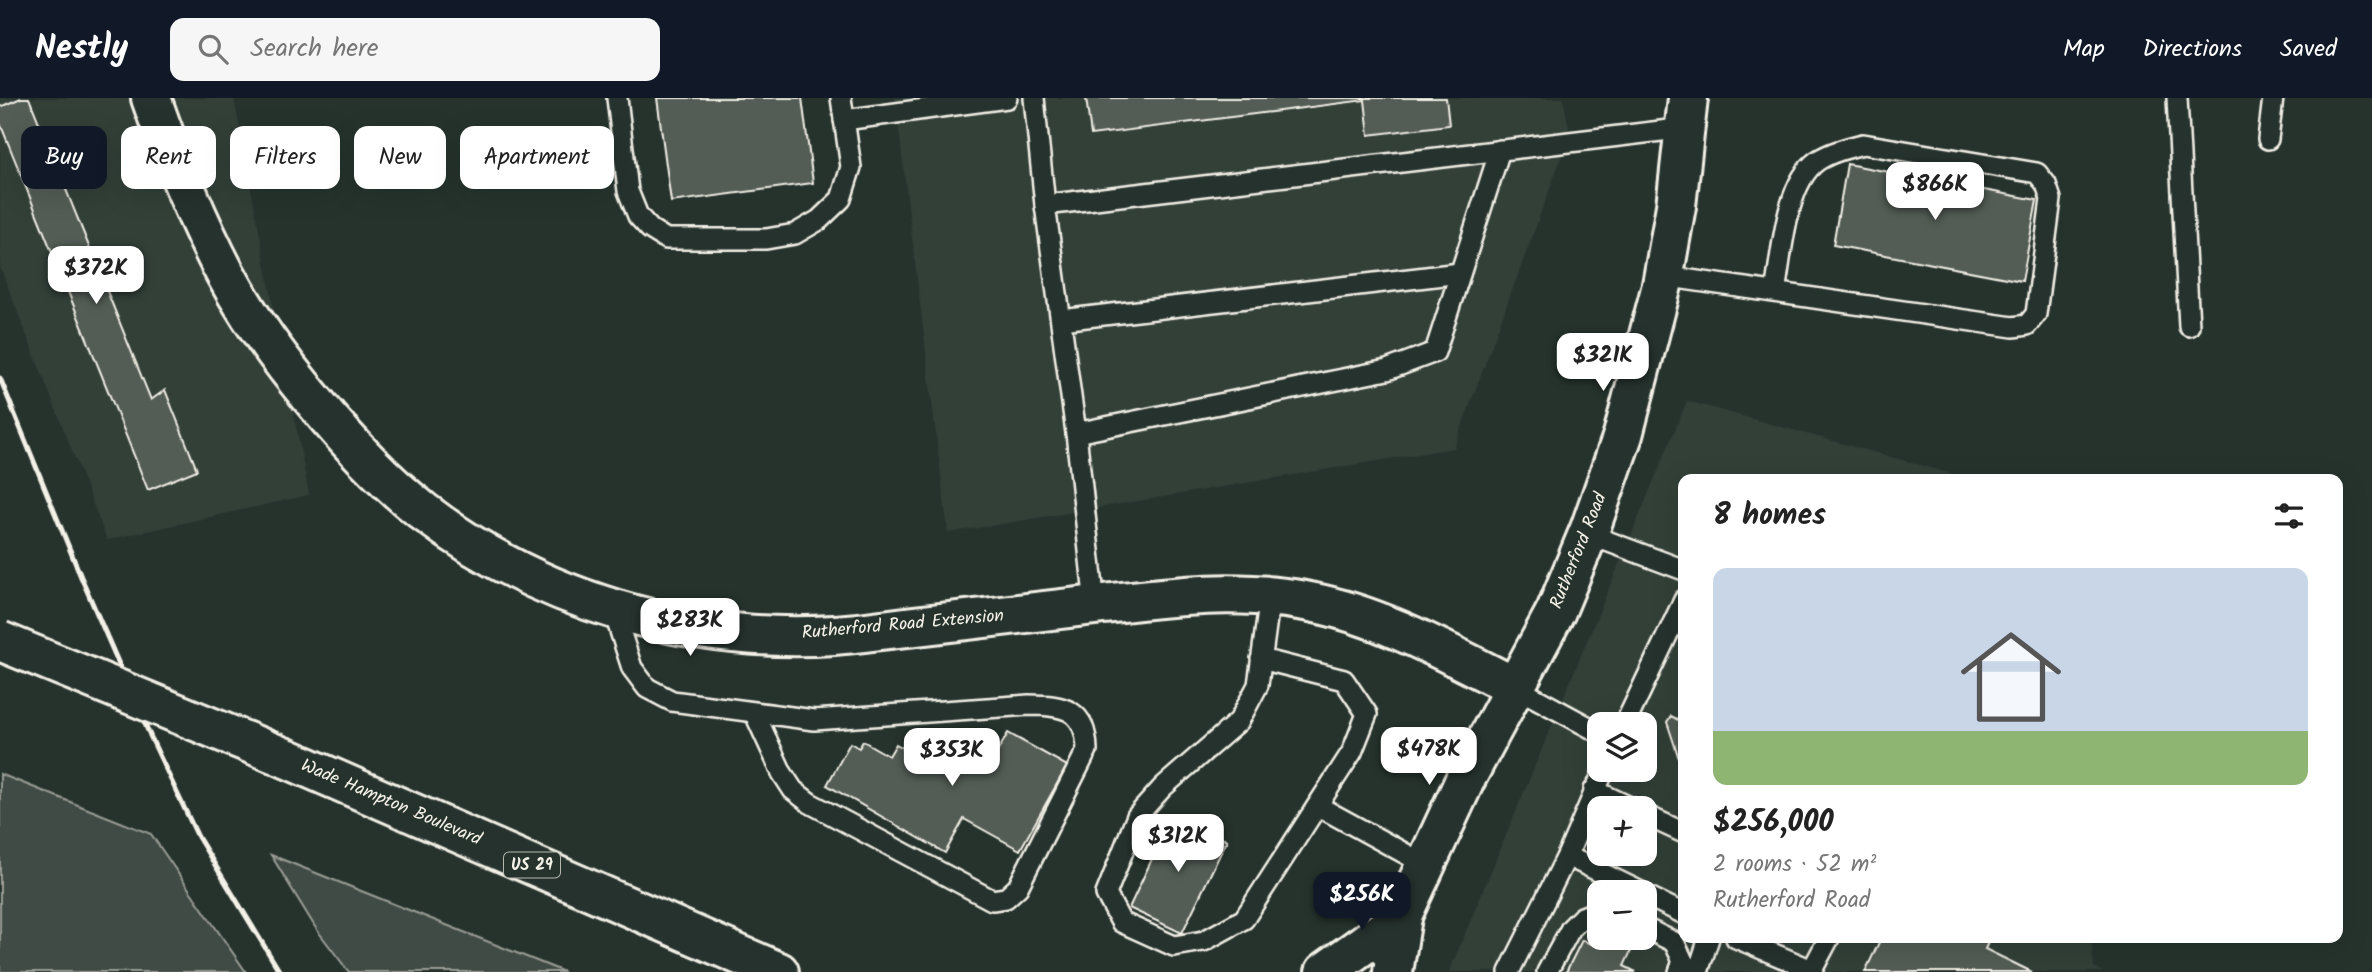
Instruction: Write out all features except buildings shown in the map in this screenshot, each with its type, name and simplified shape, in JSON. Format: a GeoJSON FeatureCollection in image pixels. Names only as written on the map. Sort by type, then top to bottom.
{"type":"FeatureCollection","features":[{"type":"Feature","properties":{"kind":"street","name":"Rutherford Road Extension"},"geometry":{"type":"LineString","coordinates":[[151,98],[177,171],[226,275],[282,364],[352,446],[423,511],[489,555],[557,589],[613,609],[698,629],[766,636],[834,635],[1188,595],[1256,594],[1310,602],[1368,618],[1515,687]]}},
{"type":"Feature","properties":{"kind":"street","name":"Rutherford Road"},"geometry":{"type":"LineString","coordinates":[[1376,972],[1465,780],[1556,611],[1588,534],[1623,435],[1664,276],[1676,206],[1687,113]]}},
{"type":"Feature","properties":{"kind":"street","name":"Wade Hampton Boulevard"},"geometry":{"type":"LineString","coordinates":[[0,641],[286,758],[779,972]]}},
{"type":"Feature","properties":{"kind":"street"},"geometry":{"type":"LineString","coordinates":[[1325,972],[1402,916]]}},
{"type":"Feature","properties":{"kind":"street"},"geometry":{"type":"LineString","coordinates":[[1393,972],[1402,916]]}},
{"type":"Feature","properties":{"kind":"lane"},"geometry":{"type":"LineString","coordinates":[[617,98],[628,191],[638,216],[650,229],[666,239],[766,239],[795,234],[819,220],[841,199],[851,167],[841,98]]}},
{"type":"Feature","properties":{"kind":"lane"},"geometry":{"type":"LineString","coordinates":[[844,120],[1007,98]]}},
{"type":"Feature","properties":{"kind":"lane"},"geometry":{"type":"LineString","coordinates":[[1034,98],[1095,606]]}},
{"type":"Feature","properties":{"kind":"lane"},"geometry":{"type":"LineString","coordinates":[[2176,98],[2189,327]]}},
{"type":"Feature","properties":{"kind":"lane"},"geometry":{"type":"LineString","coordinates":[[2268,139],[2273,98]]}},
{"type":"Feature","properties":{"kind":"lane"},"geometry":{"type":"LineString","coordinates":[[1045,205],[1500,150],[1687,113]]}},
{"type":"Feature","properties":{"kind":"lane"},"geometry":{"type":"LineString","coordinates":[[1664,276],[2013,327],[2027,325],[2036,314],[2051,199],[2046,184],[2037,173],[1863,144],[1839,150],[1816,162],[1799,180],[1792,197],[1775,292]]}},
{"type":"Feature","properties":{"kind":"lane"},"geometry":{"type":"LineString","coordinates":[[1076,433],[1387,370],[1435,352],[1500,150]]}},
{"type":"Feature","properties":{"kind":"lane"},"geometry":{"type":"LineString","coordinates":[[1061,320],[1460,273]]}},
{"type":"Feature","properties":{"kind":"lane"},"geometry":{"type":"LineString","coordinates":[[1588,534],[1678,568]]}},
{"type":"Feature","properties":{"kind":"lane"},"geometry":{"type":"LineString","coordinates":[[1261,659],[1344,680],[1367,714],[1353,752],[1244,919],[1204,941],[1174,946],[1121,922],[1106,894],[1138,816],[1163,787],[1239,721],[1258,685],[1261,659],[1270,596]]}},
{"type":"Feature","properties":{"kind":"lane"},"geometry":{"type":"LineString","coordinates":[[613,609],[632,668],[648,688],[672,701],[814,720],[1052,705],[1073,713],[1086,730],[1087,750],[1018,887],[1006,898],[992,900],[810,803],[793,790],[782,774],[754,712]]}},
{"type":"Feature","properties":{"kind":"lane"},"geometry":{"type":"LineString","coordinates":[[1631,712],[1678,613]]}},
{"type":"Feature","properties":{"kind":"lane"},"geometry":{"type":"LineString","coordinates":[[1515,687],[1587,726]]}},
{"type":"Feature","properties":{"kind":"lane"},"geometry":{"type":"LineString","coordinates":[[1509,972],[1567,856],[1598,782]]}},
{"type":"Feature","properties":{"kind":"lane"},"geometry":{"type":"LineString","coordinates":[[1594,790],[1607,796]]}},
{"type":"Feature","properties":{"kind":"lane"},"geometry":{"type":"LineString","coordinates":[[1318,806],[1426,865]]}},
{"type":"Feature","properties":{"kind":"lane"},"geometry":{"type":"LineString","coordinates":[[1657,821],[1678,830]]}},
{"type":"Feature","properties":{"kind":"lane"},"geometry":{"type":"LineString","coordinates":[[1567,856],[1615,880]]}},
{"type":"Feature","properties":{"kind":"lane"},"geometry":{"type":"LineString","coordinates":[[1657,901],[1678,911]]}},
{"type":"Feature","properties":{"kind":"lane"},"geometry":{"type":"LineString","coordinates":[[1548,972],[1571,928],[1587,915]]}},
{"type":"Feature","properties":{"kind":"lane"},"geometry":{"type":"LineString","coordinates":[[1657,934],[1674,942],[1683,961],[1679,972]]}},
{"type":"Feature","properties":{"kind":"lane"},"geometry":{"type":"LineString","coordinates":[[1698,972],[1708,943]]}},
{"type":"Feature","properties":{"kind":"lane"},"geometry":{"type":"LineString","coordinates":[[1747,943],[1811,971],[1826,943]]}},
{"type":"Feature","properties":{"kind":"shaded area"},"geometry":{"type":"Polygon","coordinates":[[[0,98],[234,98],[239,126],[230,126],[230,189],[251,189],[309,495],[107,540],[0,267],[0,98]]]}},
{"type":"Feature","properties":{"kind":"shaded area"},"geometry":{"type":"Polygon","coordinates":[[[895,98],[1563,98],[1570,134],[1454,448],[948,533],[895,98]]]}},
{"type":"Feature","properties":{"kind":"shaded area"},"geometry":{"type":"Polygon","coordinates":[[[1687,401],[1953,474],[1678,474],[1678,943],[2092,943],[2094,967],[2103,972],[1449,972],[1687,401]]]}},
{"type":"Feature","properties":{"kind":"shaded area"},"geometry":{"type":"Polygon","coordinates":[[[0,774],[151,834],[246,972],[0,972],[0,774]]]}},
{"type":"Feature","properties":{"kind":"shaded area"},"geometry":{"type":"Polygon","coordinates":[[[271,855],[564,972],[349,972],[317,930],[271,855]]]}},
{"type":"Feature","properties":{"kind":"railway"},"geometry":{"type":"LineString","coordinates":[[0,378],[81,577],[152,740],[198,837],[280,972]]}}]}
